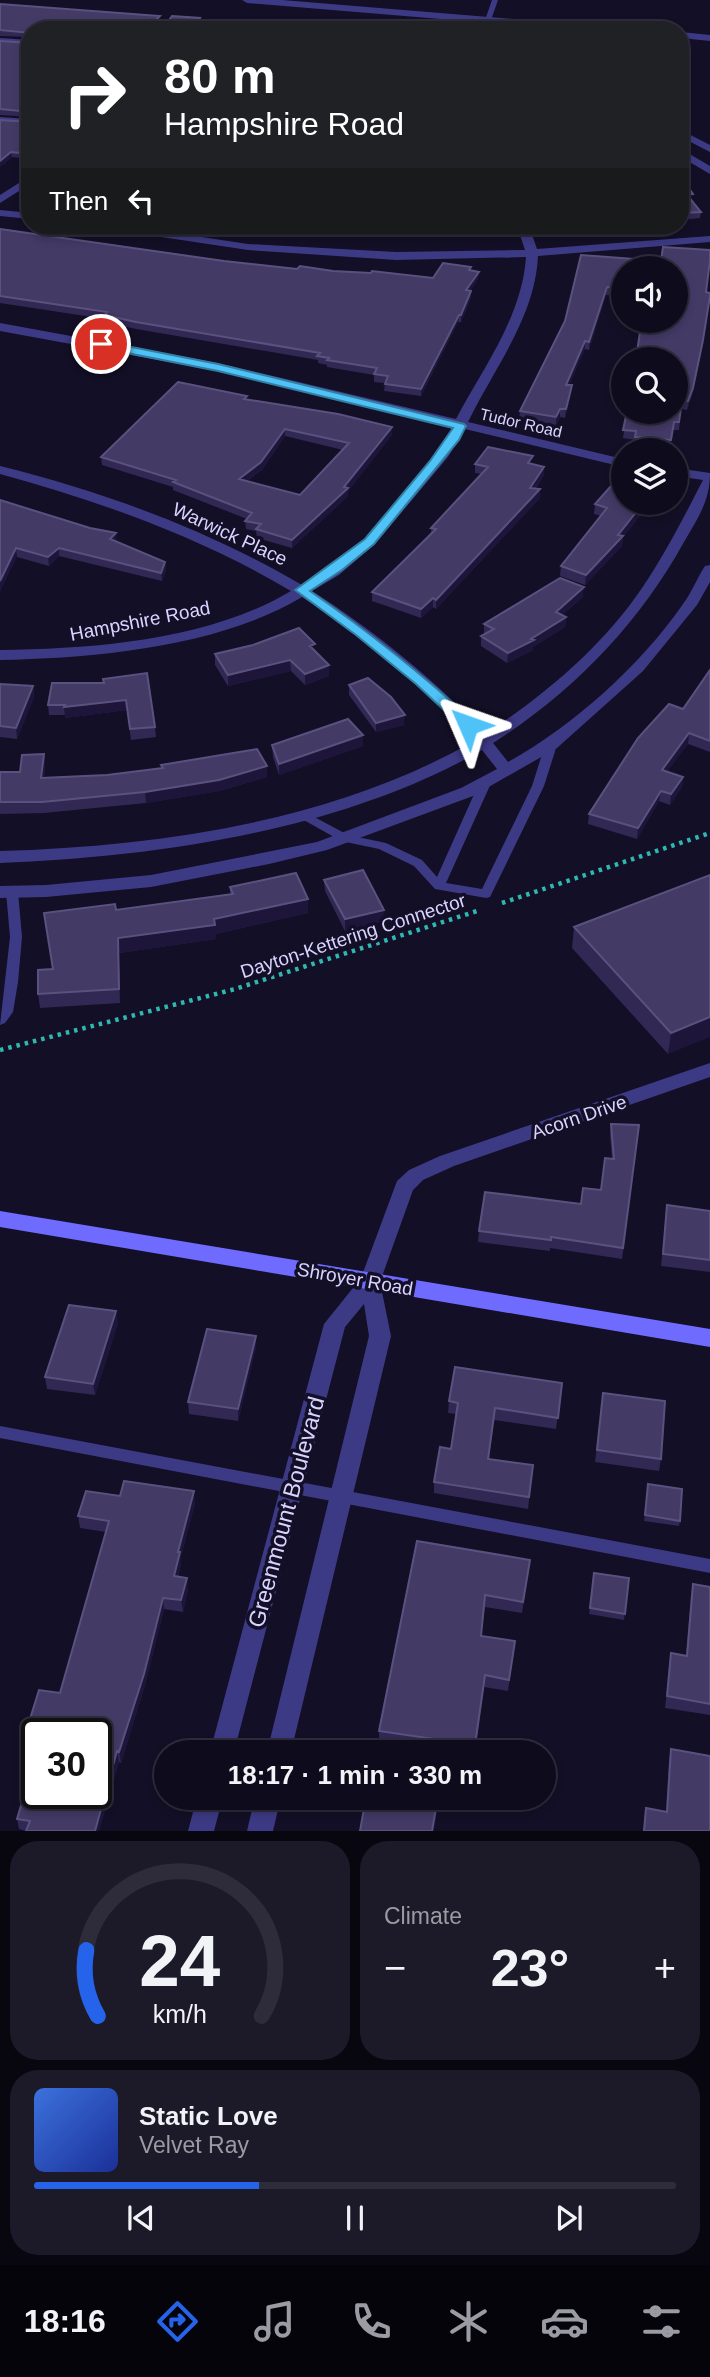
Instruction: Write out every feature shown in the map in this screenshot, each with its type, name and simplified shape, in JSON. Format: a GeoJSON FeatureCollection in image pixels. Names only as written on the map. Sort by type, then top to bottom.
{"type":"FeatureCollection","features":[{"type":"Feature","properties":{"kind":"main road","name":"Shroyer Road"},"geometry":{"type":"LineString","coordinates":[[0,1219],[710,1338]]}},
{"type":"Feature","properties":{"kind":"street"},"geometry":{"type":"LineString","coordinates":[[247,0],[500,21]]}},
{"type":"Feature","properties":{"kind":"street"},"geometry":{"type":"LineString","coordinates":[[0,30],[21,32]]}},
{"type":"Feature","properties":{"kind":"street"},"geometry":{"type":"LineString","coordinates":[[689,37],[710,38]]}},
{"type":"Feature","properties":{"kind":"street"},"geometry":{"type":"LineString","coordinates":[[0,41],[21,42]]}},
{"type":"Feature","properties":{"kind":"street"},"geometry":{"type":"LineString","coordinates":[[0,120],[21,121]]}},
{"type":"Feature","properties":{"kind":"street"},"geometry":{"type":"LineString","coordinates":[[689,136],[709,146]]}},
{"type":"Feature","properties":{"kind":"street"},"geometry":{"type":"LineString","coordinates":[[689,151],[709,146]]}},
{"type":"Feature","properties":{"kind":"street"},"geometry":{"type":"LineString","coordinates":[[689,157],[710,171]]}},
{"type":"Feature","properties":{"kind":"street"},"geometry":{"type":"LineString","coordinates":[[0,200],[21,185]]}},
{"type":"Feature","properties":{"kind":"street"},"geometry":{"type":"LineString","coordinates":[[0,213],[21,215]]}},
{"type":"Feature","properties":{"kind":"street"},"geometry":{"type":"LineString","coordinates":[[176,235],[298,251],[431,256],[532,253],[710,239]]}},
{"type":"Feature","properties":{"kind":"street"},"geometry":{"type":"LineString","coordinates":[[528,235],[532,253]]}},
{"type":"Feature","properties":{"kind":"street","name":"Hampshire Road"},"geometry":{"type":"LineString","coordinates":[[0,655],[67,654],[166,639],[222,625],[256,613],[337,568],[369,542],[454,438],[500,354],[517,314],[531,269],[532,253]]}},
{"type":"Feature","properties":{"kind":"street","name":"Tudor Road"},"geometry":{"type":"LineString","coordinates":[[0,327],[218,367],[611,460]]}},
{"type":"Feature","properties":{"kind":"street","name":"Warwick Place"},"geometry":{"type":"LineString","coordinates":[[0,470],[116,505],[216,545],[301,590],[371,640],[421,681],[484,740],[506,770]]}},
{"type":"Feature","properties":{"kind":"street"},"geometry":{"type":"LineString","coordinates":[[0,857],[47,856],[144,847],[301,815],[439,765],[484,740],[534,707],[623,624],[683,531],[710,478],[688,474]]}},
{"type":"Feature","properties":{"kind":"street"},"geometry":{"type":"LineString","coordinates":[[6,892],[104,886],[201,873],[345,838],[467,792],[551,745],[647,658],[690,605],[710,569]]}},
{"type":"Feature","properties":{"kind":"street","name":"Acorn Drive"},"geometry":{"type":"LineString","coordinates":[[447,1161],[710,1070]]}},
{"type":"Feature","properties":{"kind":"street","name":"Greenmount Boulevard"},"geometry":{"type":"LineString","coordinates":[[225,1740],[335,1324],[370,1282],[399,1193],[416,1175],[447,1161]]}},
{"type":"Feature","properties":{"kind":"street","name":"Greenmount Boulevard"},"geometry":{"type":"LineString","coordinates":[[282,1740],[380,1336],[370,1282]]}},
{"type":"Feature","properties":{"kind":"street"},"geometry":{"type":"LineString","coordinates":[[201,1831],[207,1810]]}},
{"type":"Feature","properties":{"kind":"street"},"geometry":{"type":"LineString","coordinates":[[260,1831],[265,1810]]}},
{"type":"Feature","properties":{"kind":"lane"},"geometry":{"type":"LineString","coordinates":[[488,20],[495,0]]}},
{"type":"Feature","properties":{"kind":"lane"},"geometry":{"type":"LineString","coordinates":[[486,894],[538,786],[551,745]]}},
{"type":"Feature","properties":{"kind":"lane"},"geometry":{"type":"LineString","coordinates":[[439,886],[486,781]]}},
{"type":"Feature","properties":{"kind":"lane"},"geometry":{"type":"LineString","coordinates":[[301,815],[345,838],[382,846],[418,863],[439,886],[486,894],[495,905]]}},
{"type":"Feature","properties":{"kind":"lane"},"geometry":{"type":"LineString","coordinates":[[0,1020],[7,1012],[18,917],[6,892]]}},
{"type":"Feature","properties":{"kind":"lane"},"geometry":{"type":"LineString","coordinates":[[0,1432],[710,1566]]}},
{"type":"Feature","properties":{"kind":"path","name":"Dayton-Kettering Connector"},"geometry":{"type":"LineString","coordinates":[[0,1050],[235,989],[710,833]]}},
{"type":"Feature","properties":{"kind":"building"},"geometry":{"type":"Polygon","coordinates":[[[0,4],[160,16],[155,21],[21,21],[21,32],[0,30],[0,4]]]}},
{"type":"Feature","properties":{"kind":"building"},"geometry":{"type":"Polygon","coordinates":[[[172,16],[200,18],[198,21],[168,21],[172,16]]]}},
{"type":"Feature","properties":{"kind":"building"},"geometry":{"type":"Polygon","coordinates":[[[0,41],[21,42],[21,111],[0,109],[0,41]]]}},
{"type":"Feature","properties":{"kind":"building"},"geometry":{"type":"Polygon","coordinates":[[[0,120],[21,121],[21,152],[11,152],[0,161],[0,120]]]}},
{"type":"Feature","properties":{"kind":"building"},"geometry":{"type":"Polygon","coordinates":[[[689,197],[701,212],[689,213],[689,197]]]}},
{"type":"Feature","properties":{"kind":"building"},"geometry":{"type":"Polygon","coordinates":[[[0,229],[21,232],[21,235],[42,235],[297,269],[300,266],[433,278],[443,263],[471,267],[469,270],[479,272],[466,290],[471,291],[461,315],[421,389],[385,384],[388,376],[374,374],[377,368],[327,360],[329,358],[317,356],[320,353],[136,322],[105,315],[107,312],[0,296],[0,229]]]}},
{"type":"Feature","properties":{"kind":"building"},"geometry":{"type":"Polygon","coordinates":[[[663,247],[710,250],[706,292],[710,293],[710,296],[693,388],[688,401],[688,347],[638,347],[640,333],[688,333],[688,256],[662,256],[663,247]]]}},
{"type":"Feature","properties":{"kind":"building"},"geometry":{"type":"Polygon","coordinates":[[[581,255],[611,257],[611,287],[607,287],[589,342],[585,341],[566,385],[572,385],[566,409],[560,409],[556,417],[520,411],[565,321],[581,255]]]}},
{"type":"Feature","properties":{"kind":"building"},"geometry":{"type":"Polygon","coordinates":[[[178,382],[247,396],[244,399],[338,414],[392,427],[344,487],[348,488],[292,540],[256,529],[261,524],[245,521],[252,513],[173,482],[176,480],[101,457],[178,382]],[[285,429],[261,462],[239,479],[300,495],[349,443],[285,429]]]}},
{"type":"Feature","properties":{"kind":"building"},"geometry":{"type":"Polygon","coordinates":[[[624,424],[674,424],[671,438],[635,437],[636,431],[623,430],[624,424]]]}},
{"type":"Feature","properties":{"kind":"building"},"geometry":{"type":"Polygon","coordinates":[[[488,447],[533,456],[528,463],[544,467],[530,488],[540,489],[436,600],[433,598],[421,609],[372,592],[436,529],[431,528],[488,467],[475,464],[488,447]]]}},
{"type":"Feature","properties":{"kind":"building"},"geometry":{"type":"Polygon","coordinates":[[[611,486],[611,515],[634,515],[618,535],[623,536],[586,575],[561,566],[607,508],[595,504],[611,486]]]}},
{"type":"Feature","properties":{"kind":"building"},"geometry":{"type":"Polygon","coordinates":[[[0,500],[90,528],[116,533],[110,539],[165,562],[161,573],[59,548],[48,557],[16,548],[0,581],[0,500]]]}},
{"type":"Feature","properties":{"kind":"building"},"geometry":{"type":"Polygon","coordinates":[[[560,578],[584,587],[556,612],[566,617],[531,639],[534,640],[508,653],[481,636],[494,629],[484,624],[560,578]]]}},
{"type":"Feature","properties":{"kind":"building"},"geometry":{"type":"Polygon","coordinates":[[[299,628],[315,644],[310,646],[329,665],[305,674],[290,660],[228,675],[215,654],[253,645],[299,628]]]}},
{"type":"Feature","properties":{"kind":"building"},"geometry":{"type":"Polygon","coordinates":[[[710,670],[710,741],[689,733],[662,770],[683,777],[671,794],[661,791],[638,828],[589,814],[638,738],[669,704],[683,709],[710,670]]]}},
{"type":"Feature","properties":{"kind":"building"},"geometry":{"type":"Polygon","coordinates":[[[147,673],[155,727],[130,729],[126,700],[64,707],[65,705],[48,705],[52,683],[104,683],[103,679],[147,673]]]}},
{"type":"Feature","properties":{"kind":"building"},"geometry":{"type":"Polygon","coordinates":[[[368,678],[391,697],[405,715],[376,723],[349,685],[368,678]]]}},
{"type":"Feature","properties":{"kind":"building"},"geometry":{"type":"Polygon","coordinates":[[[0,684],[33,686],[16,728],[0,726],[0,684]]]}},
{"type":"Feature","properties":{"kind":"building"},"geometry":{"type":"Polygon","coordinates":[[[348,719],[363,735],[279,764],[272,745],[348,719]]]}},
{"type":"Feature","properties":{"kind":"building"},"geometry":{"type":"Polygon","coordinates":[[[257,749],[267,766],[219,780],[145,792],[42,802],[0,802],[0,772],[20,772],[22,755],[44,754],[41,778],[107,775],[163,768],[161,765],[257,749]]]}},
{"type":"Feature","properties":{"kind":"building"},"geometry":{"type":"Polygon","coordinates":[[[363,870],[384,910],[345,919],[324,880],[363,870]]]}},
{"type":"Feature","properties":{"kind":"building"},"geometry":{"type":"Polygon","coordinates":[[[296,873],[308,899],[214,919],[215,925],[118,938],[119,989],[38,994],[38,970],[53,969],[44,913],[115,904],[116,910],[233,894],[230,887],[296,873]]]}},
{"type":"Feature","properties":{"kind":"building"},"geometry":{"type":"Polygon","coordinates":[[[710,875],[710,1017],[671,1033],[574,927],[710,875]]]}},
{"type":"Feature","properties":{"kind":"building"},"geometry":{"type":"Polygon","coordinates":[[[611,1124],[639,1125],[623,1248],[551,1237],[551,1240],[479,1231],[485,1192],[581,1204],[583,1188],[601,1190],[605,1158],[614,1159],[611,1124]]]}},
{"type":"Feature","properties":{"kind":"building"},"geometry":{"type":"Polygon","coordinates":[[[667,1205],[710,1211],[710,1260],[663,1254],[667,1205]]]}},
{"type":"Feature","properties":{"kind":"building"},"geometry":{"type":"Polygon","coordinates":[[[69,1305],[116,1311],[93,1384],[45,1377],[69,1305]]]}},
{"type":"Feature","properties":{"kind":"building"},"geometry":{"type":"Polygon","coordinates":[[[207,1329],[256,1336],[238,1409],[188,1402],[207,1329]]]}},
{"type":"Feature","properties":{"kind":"building"},"geometry":{"type":"Polygon","coordinates":[[[455,1367],[562,1383],[558,1418],[495,1408],[488,1459],[533,1465],[529,1497],[434,1482],[440,1447],[451,1449],[458,1403],[449,1401],[455,1367]]]}},
{"type":"Feature","properties":{"kind":"building"},"geometry":{"type":"Polygon","coordinates":[[[603,1393],[665,1401],[661,1459],[597,1450],[603,1393]]]}},
{"type":"Feature","properties":{"kind":"building"},"geometry":{"type":"Polygon","coordinates":[[[124,1481],[194,1491],[174,1576],[187,1578],[181,1600],[163,1598],[144,1674],[112,1769],[112,1718],[30,1718],[39,1690],[60,1693],[109,1521],[78,1516],[86,1491],[120,1496],[124,1481]]]}},
{"type":"Feature","properties":{"kind":"building"},"geometry":{"type":"Polygon","coordinates":[[[648,1484],[682,1489],[680,1521],[645,1515],[648,1484]]]}},
{"type":"Feature","properties":{"kind":"building"},"geometry":{"type":"Polygon","coordinates":[[[417,1541],[530,1560],[523,1602],[485,1595],[481,1636],[515,1641],[509,1680],[485,1675],[476,1740],[441,1740],[379,1731],[417,1541]]]}},
{"type":"Feature","properties":{"kind":"building"},"geometry":{"type":"Polygon","coordinates":[[[594,1573],[629,1578],[625,1614],[590,1608],[594,1573]]]}},
{"type":"Feature","properties":{"kind":"building"},"geometry":{"type":"Polygon","coordinates":[[[693,1584],[710,1587],[710,1704],[667,1696],[671,1653],[687,1656],[693,1584]]]}},
{"type":"Feature","properties":{"kind":"building"},"geometry":{"type":"Polygon","coordinates":[[[671,1749],[710,1756],[710,1831],[644,1831],[646,1808],[667,1812],[671,1749]]]}},
{"type":"Feature","properties":{"kind":"building"},"geometry":{"type":"Polygon","coordinates":[[[21,1806],[21,1809],[101,1809],[95,1831],[26,1831],[30,1821],[17,1819],[21,1806]]]}},
{"type":"Feature","properties":{"kind":"building"},"geometry":{"type":"Polygon","coordinates":[[[364,1810],[436,1810],[432,1831],[360,1831],[364,1810]]]}},
{"type":"Feature","properties":{"kind":"route"},"geometry":{"type":"LineString","coordinates":[[101,344],[218,367],[460,426],[435,464],[369,542],[337,568],[301,590],[361,632],[421,681],[468,725]]}}]}
